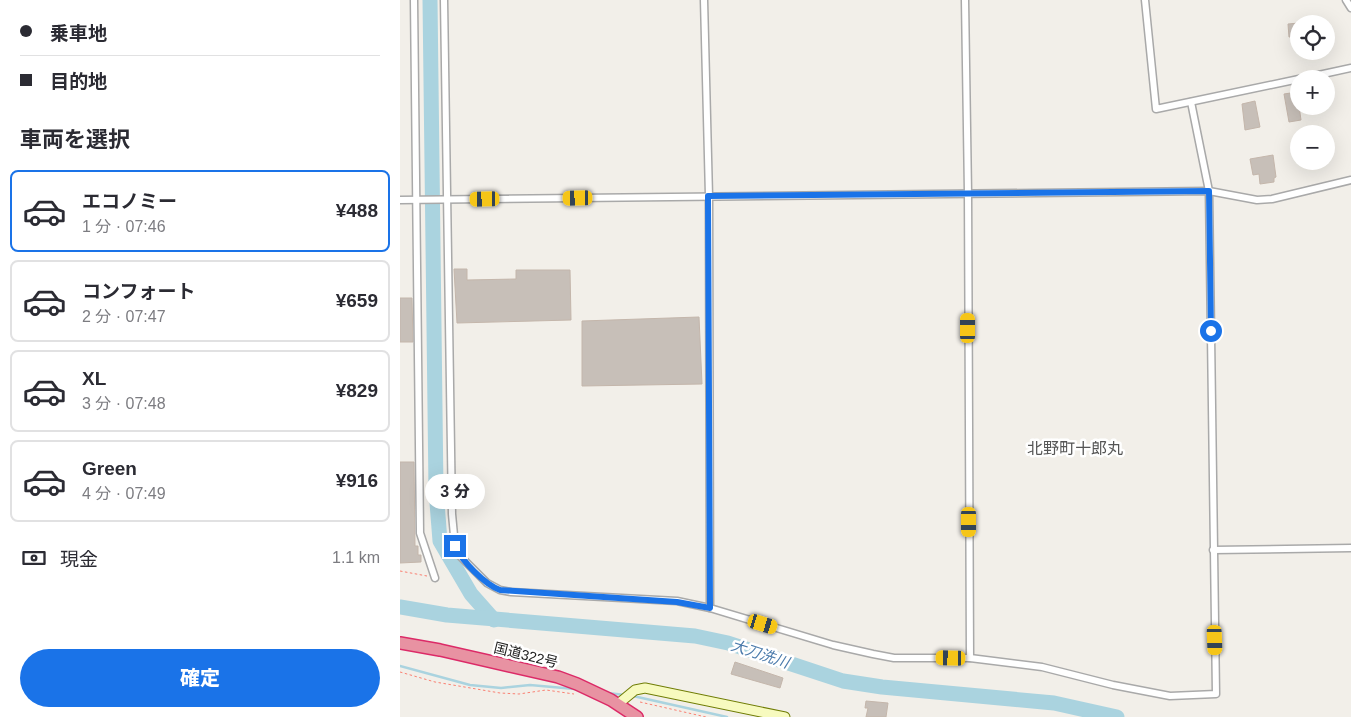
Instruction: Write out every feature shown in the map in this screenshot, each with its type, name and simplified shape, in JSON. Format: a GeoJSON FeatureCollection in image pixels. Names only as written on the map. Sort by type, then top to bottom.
{"type":"FeatureCollection","features":[{"type":"Feature","properties":{"kind":"highway","name":"国道322号"},"geometry":{"type":"LineString","coordinates":[[400,643],[440,650],[558,677],[618,704],[637,717]]}},
{"type":"Feature","properties":{"kind":"street"},"geometry":{"type":"LineString","coordinates":[[414,0],[420,199],[420,533],[436,578]]}},
{"type":"Feature","properties":{"kind":"street"},"geometry":{"type":"LineString","coordinates":[[444,0],[452,514],[455,546],[460,556],[487,583],[500,590],[677,602],[710,608],[834,645],[873,654],[894,658],[970,658],[1042,667],[1112,685],[1170,696],[1216,694],[1209,191],[1191,102]]}},
{"type":"Feature","properties":{"kind":"street"},"geometry":{"type":"LineString","coordinates":[[704,0],[708,196],[710,608]]}},
{"type":"Feature","properties":{"kind":"street"},"geometry":{"type":"LineString","coordinates":[[965,0],[968,193],[970,658]]}},
{"type":"Feature","properties":{"kind":"street"},"geometry":{"type":"LineString","coordinates":[[1145,0],[1156,109],[1290,81]]}},
{"type":"Feature","properties":{"kind":"street"},"geometry":{"type":"LineString","coordinates":[[1346,0],[1351,8]]}},
{"type":"Feature","properties":{"kind":"street"},"geometry":{"type":"LineString","coordinates":[[1335,71],[1351,68]]}},
{"type":"Feature","properties":{"kind":"street"},"geometry":{"type":"LineString","coordinates":[[400,200],[1209,191],[1264,200],[1351,180]]}},
{"type":"Feature","properties":{"kind":"street"},"geometry":{"type":"LineString","coordinates":[[1213,550],[1351,548]]}},
{"type":"Feature","properties":{"kind":"street"},"geometry":{"type":"LineString","coordinates":[[618,704],[635,690],[646,688],[785,717]]}},
{"type":"Feature","properties":{"kind":"path"},"geometry":{"type":"LineString","coordinates":[[400,571],[436,578]]}},
{"type":"Feature","properties":{"kind":"path"},"geometry":{"type":"LineString","coordinates":[[400,672],[435,682],[500,693],[519,694],[546,690],[581,695]]}},
{"type":"Feature","properties":{"kind":"path"},"geometry":{"type":"LineString","coordinates":[[640,702],[706,717]]}},
{"type":"Feature","properties":{"kind":"building"},"geometry":{"type":"Polygon","coordinates":[[[1288,24],[1290,24],[1290,37],[1288,24]]]}},
{"type":"Feature","properties":{"kind":"building"},"geometry":{"type":"Polygon","coordinates":[[[1290,93],[1290,115],[1300,115],[1301,120],[1289,122],[1284,94],[1290,93]]]}},
{"type":"Feature","properties":{"kind":"building"},"geometry":{"type":"Polygon","coordinates":[[[1255,101],[1260,127],[1245,130],[1242,104],[1255,101]]]}},
{"type":"Feature","properties":{"kind":"building"},"geometry":{"type":"Polygon","coordinates":[[[1273,155],[1276,177],[1274,182],[1260,184],[1259,174],[1253,175],[1250,159],[1273,155]]]}},
{"type":"Feature","properties":{"kind":"building"},"geometry":{"type":"Polygon","coordinates":[[[454,269],[467,269],[467,280],[516,279],[516,270],[570,270],[571,320],[457,323],[454,269]]]}},
{"type":"Feature","properties":{"kind":"building"},"geometry":{"type":"Polygon","coordinates":[[[400,298],[412,298],[413,342],[400,342],[400,298]]]}},
{"type":"Feature","properties":{"kind":"building"},"geometry":{"type":"Polygon","coordinates":[[[699,317],[702,384],[582,386],[582,321],[699,317]]]}},
{"type":"Feature","properties":{"kind":"building"},"geometry":{"type":"Polygon","coordinates":[[[400,462],[414,462],[415,546],[418,546],[418,555],[421,555],[421,562],[400,563],[400,462]]]}},
{"type":"Feature","properties":{"kind":"building"},"geometry":{"type":"Polygon","coordinates":[[[735,662],[783,678],[780,688],[731,674],[735,662]]]}},
{"type":"Feature","properties":{"kind":"building"},"geometry":{"type":"Polygon","coordinates":[[[866,701],[888,703],[886,717],[866,717],[868,708],[865,708],[866,701]]]}},
{"type":"Feature","properties":{"kind":"waterway"},"geometry":{"type":"LineString","coordinates":[[430,0],[436,490],[440,541],[471,594],[494,620]]}},
{"type":"Feature","properties":{"kind":"waterway","name":"大刀洗川"},"geometry":{"type":"LineString","coordinates":[[400,607],[447,615],[695,636],[728,643],[843,681],[882,687],[1054,703],[1117,717]]}},
{"type":"Feature","properties":{"kind":"waterway"},"geometry":{"type":"LineString","coordinates":[[400,666],[470,685],[501,688],[530,685],[575,689]]}},
{"type":"Feature","properties":{"kind":"waterway"},"geometry":{"type":"LineString","coordinates":[[608,693],[625,695]]}},
{"type":"Feature","properties":{"kind":"waterway"},"geometry":{"type":"LineString","coordinates":[[633,696],[727,717]]}},
{"type":"Feature","properties":{"kind":"district","name":"北野町十郎丸"},"geometry":{"type":"Point","coordinates":[1075,448]}},
{"type":"Feature","properties":{"kind":"route"},"geometry":{"type":"LineString","coordinates":[[455,546],[460,556],[487,583],[500,590],[677,602],[710,608],[708,196],[1209,191],[1211,331]]}}]}
